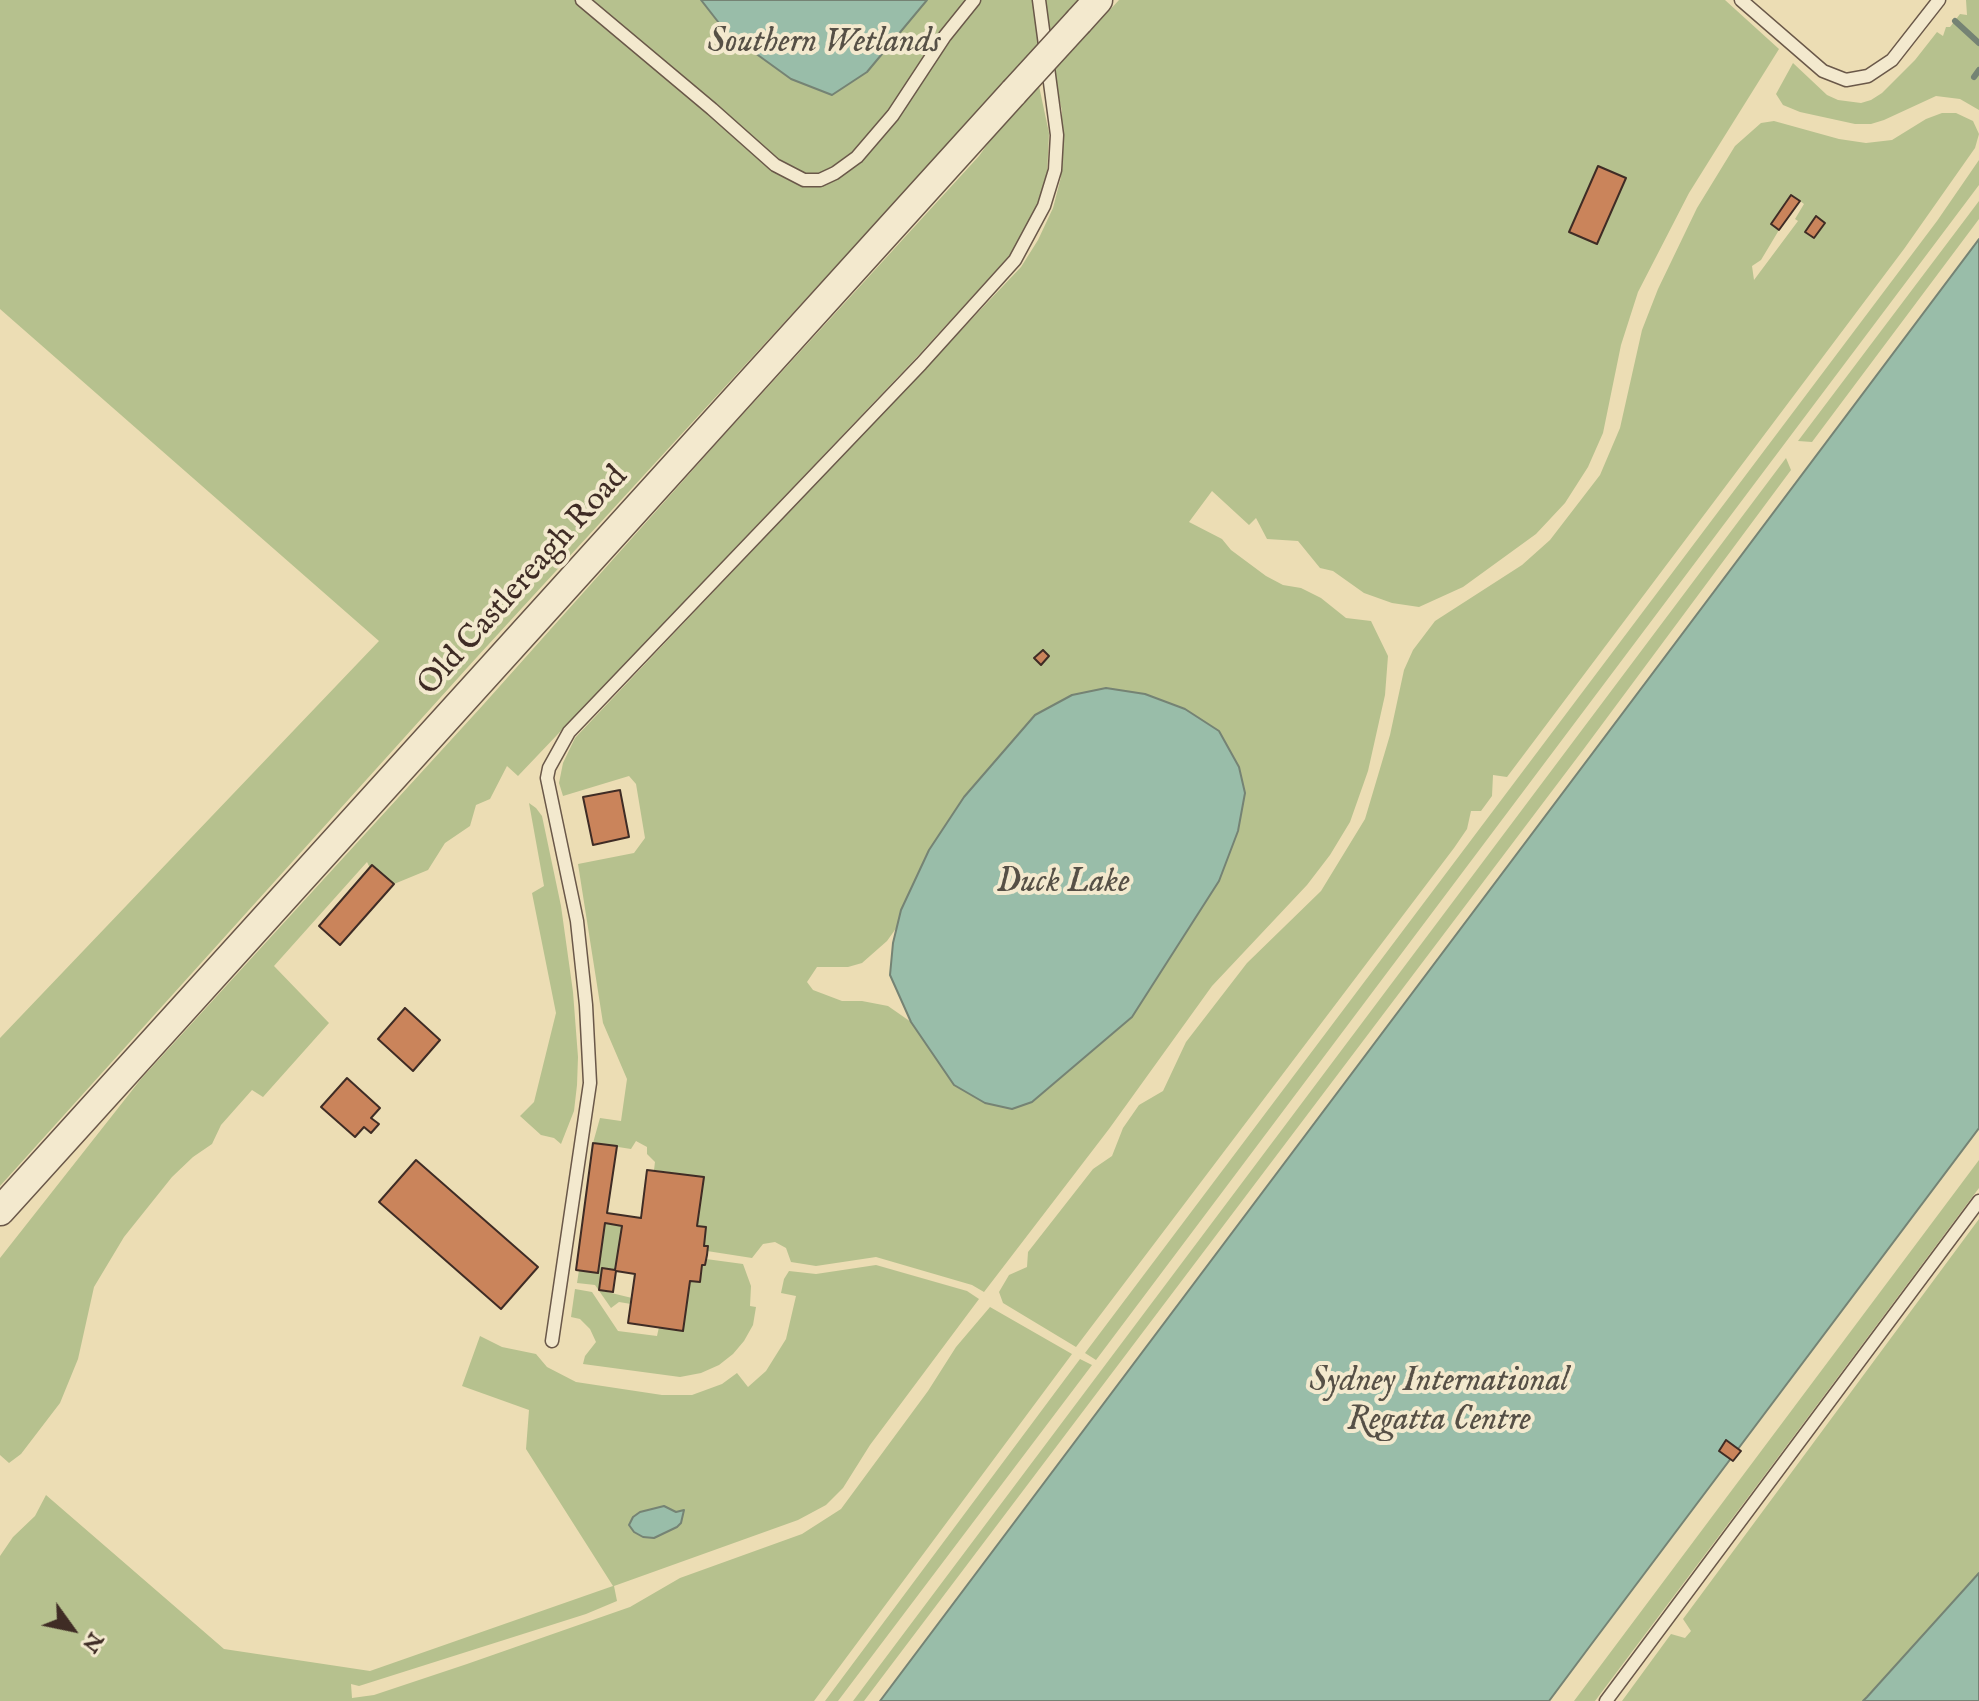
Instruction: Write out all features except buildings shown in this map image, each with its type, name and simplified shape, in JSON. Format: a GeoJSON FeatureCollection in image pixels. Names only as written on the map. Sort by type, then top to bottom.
{"type":"FeatureCollection","features":[{"type":"Feature","properties":{"kind":"street","name":"Old Castlereagh Road"},"geometry":{"type":"LineString","coordinates":[[0,1211],[1089,10]]}},
{"type":"Feature","properties":{"kind":"lane"},"geometry":{"type":"LineString","coordinates":[[582,0],[775,165],[804,180],[820,180],[857,157],[893,115],[945,36],[974,0]]}},
{"type":"Feature","properties":{"kind":"lane"},"geometry":{"type":"LineString","coordinates":[[552,1341],[590,1083],[577,921],[547,778],[549,768],[569,732],[921,364],[1015,260],[1044,206],[1055,170],[1057,135],[1039,0]]}},
{"type":"Feature","properties":{"kind":"lane"},"geometry":{"type":"LineString","coordinates":[[1741,0],[1823,71],[1846,80],[1868,76],[1892,60],[1939,0]]}},
{"type":"Feature","properties":{"kind":"lane"},"geometry":{"type":"LineString","coordinates":[[1606,1701],[1979,1201]]}},
{"type":"Feature","properties":{"kind":"shaded area"},"geometry":{"type":"Polygon","coordinates":[[[0,0],[1080,0],[477,657],[0,1186],[0,1038],[379,641],[0,309],[0,0]]]}},
{"type":"Feature","properties":{"kind":"shaded area"},"geometry":{"type":"Polygon","coordinates":[[[1119,0],[1725,0],[1779,49],[1689,193],[1638,292],[1621,345],[1603,433],[1588,467],[1565,503],[1536,534],[1463,587],[1419,607],[1392,603],[1364,593],[1333,571],[1320,568],[1298,541],[1267,539],[1256,518],[1249,525],[1212,491],[1189,522],[1222,539],[1231,550],[1266,576],[1321,598],[1346,618],[1371,621],[1388,656],[1385,695],[1368,771],[1350,822],[1330,855],[1307,885],[1212,986],[1109,1129],[984,1292],[972,1285],[876,1257],[816,1266],[791,1262],[786,1248],[775,1242],[763,1244],[752,1258],[707,1251],[708,1246],[704,1246],[706,1227],[697,1226],[704,1177],[654,1170],[655,1162],[647,1154],[647,1147],[636,1141],[631,1149],[593,1143],[600,1118],[621,1121],[627,1079],[603,1023],[578,864],[634,853],[645,838],[636,784],[629,776],[563,796],[559,783],[563,763],[575,738],[1021,267],[1053,208],[1061,177],[1062,111],[1053,71],[1119,0]],[[1106,688],[1072,695],[929,850],[901,910],[897,927],[887,941],[862,963],[848,967],[817,967],[807,982],[813,990],[842,1001],[888,1006],[911,1022],[954,1085],[1185,709],[1145,694],[1106,688]]]}},
{"type":"Feature","properties":{"kind":"shaded area"},"geometry":{"type":"Polygon","coordinates":[[[1966,0],[1979,0],[1979,110],[1960,99],[1936,96],[1884,120],[1855,124],[1800,112],[1783,105],[1776,94],[1793,63],[1827,95],[1861,103],[1871,100],[1915,60],[1937,32],[1943,36],[1946,27],[1950,27],[1960,14],[1967,15],[1966,0]]]}},
{"type":"Feature","properties":{"kind":"shaded area"},"geometry":{"type":"Polygon","coordinates":[[[1039,86],[1049,133],[1047,176],[1033,217],[1012,253],[518,776],[507,766],[490,799],[476,805],[470,826],[445,843],[428,870],[394,884],[373,874],[367,862],[274,966],[329,1023],[263,1097],[252,1090],[221,1125],[212,1144],[172,1177],[124,1237],[94,1287],[78,1359],[60,1403],[21,1454],[9,1463],[0,1455],[0,1258],[141,1079],[483,705],[1039,86]]]}},
{"type":"Feature","properties":{"kind":"shaded area"},"geometry":{"type":"Polygon","coordinates":[[[1942,113],[1956,113],[1973,121],[1979,134],[1975,148],[1904,249],[1507,777],[1493,775],[1492,796],[1481,811],[1471,811],[1467,829],[1454,848],[1076,1347],[1003,1303],[999,1292],[1009,1275],[1027,1267],[1028,1252],[1093,1169],[1112,1156],[1123,1128],[1139,1105],[1163,1091],[1186,1042],[1247,963],[1321,891],[1365,819],[1390,735],[1404,670],[1413,650],[1435,621],[1522,565],[1550,540],[1600,475],[1620,428],[1642,330],[1658,289],[1697,208],[1735,146],[1761,123],[1774,121],[1866,143],[1892,140],[1942,113]],[[1792,195],[1771,223],[1779,230],[1761,260],[1752,266],[1754,280],[1798,221],[1795,219],[1804,204],[1792,195]]]}},
{"type":"Feature","properties":{"kind":"shaded area"},"geometry":{"type":"Polygon","coordinates":[[[1979,160],[1979,185],[1096,1360],[1085,1353],[1937,221],[1979,160]]]}},
{"type":"Feature","properties":{"kind":"shaded area"},"geometry":{"type":"Polygon","coordinates":[[[1979,201],[1979,219],[1812,442],[1798,441],[1979,201]]]}},
{"type":"Feature","properties":{"kind":"shaded area"},"geometry":{"type":"Polygon","coordinates":[[[1786,458],[1791,470],[1583,750],[864,1701],[853,1701],[1786,458]]]}},
{"type":"Feature","properties":{"kind":"shaded area"},"geometry":{"type":"Polygon","coordinates":[[[529,803],[542,816],[561,906],[573,992],[577,1085],[574,1111],[561,1144],[554,1138],[541,1135],[520,1116],[534,1102],[556,1013],[532,893],[544,886],[529,803]]]}},
{"type":"Feature","properties":{"kind":"shaded area"},"geometry":{"type":"Polygon","coordinates":[[[1979,1160],[1979,1188],[1752,1492],[1595,1701],[1574,1701],[1979,1160]]]}},
{"type":"Feature","properties":{"kind":"shaded area"},"geometry":{"type":"Polygon","coordinates":[[[1979,1219],[1979,1573],[1863,1701],[1622,1701],[1671,1634],[1685,1638],[1691,1631],[1683,1619],[1979,1219]]]}},
{"type":"Feature","properties":{"kind":"shaded area"},"geometry":{"type":"Polygon","coordinates":[[[605,1223],[622,1226],[615,1270],[599,1290],[632,1298],[631,1304],[619,1302],[611,1308],[595,1285],[577,1283],[579,1270],[598,1272],[605,1223]]]}},
{"type":"Feature","properties":{"kind":"shaded area"},"geometry":{"type":"Polygon","coordinates":[[[706,1259],[743,1264],[751,1286],[750,1306],[756,1307],[753,1325],[733,1354],[701,1373],[680,1377],[583,1364],[596,1342],[590,1329],[580,1319],[571,1317],[575,1289],[592,1292],[618,1331],[657,1336],[659,1327],[683,1330],[690,1281],[700,1282],[706,1259]]]}},
{"type":"Feature","properties":{"kind":"shaded area"},"geometry":{"type":"Polygon","coordinates":[[[876,1265],[967,1291],[979,1299],[870,1445],[843,1488],[826,1505],[798,1520],[614,1586],[617,1601],[586,1614],[359,1686],[351,1684],[352,1698],[374,1695],[630,1607],[680,1578],[802,1534],[841,1509],[928,1391],[956,1347],[990,1307],[1072,1354],[814,1701],[0,1701],[0,1556],[13,1537],[35,1516],[46,1495],[224,1649],[370,1671],[613,1586],[526,1449],[529,1410],[462,1386],[480,1336],[502,1347],[536,1354],[547,1367],[576,1382],[662,1395],[692,1395],[722,1384],[737,1373],[748,1387],[766,1371],[786,1339],[796,1296],[781,1293],[789,1271],[816,1274],[876,1265]]]}},
{"type":"Feature","properties":{"kind":"shaded area"},"geometry":{"type":"Polygon","coordinates":[[[1080,1359],[1092,1365],[838,1701],[825,1701],[1080,1359]]]}},
{"type":"Feature","properties":{"kind":"water","name":"Southern Wetlands"},"geometry":{"type":"Polygon","coordinates":[[[701,0],[927,0],[867,72],[832,95],[791,79],[726,32],[701,0]]]}},
{"type":"Feature","properties":{"kind":"water","name":"Sydney International Regatta Centre"},"geometry":{"type":"Polygon","coordinates":[[[1979,239],[1979,1128],[1549,1701],[880,1701],[1979,239]]]}},
{"type":"Feature","properties":{"kind":"water","name":"Duck Lake"},"geometry":{"type":"Polygon","coordinates":[[[1106,688],[1145,694],[1185,709],[1219,731],[1239,767],[1245,793],[1238,831],[1219,881],[1132,1017],[1032,1102],[1012,1109],[985,1103],[954,1085],[911,1022],[890,975],[901,910],[929,850],[964,797],[1035,715],[1072,695],[1106,688]]]}},
{"type":"Feature","properties":{"kind":"water"},"geometry":{"type":"Polygon","coordinates":[[[664,1506],[676,1512],[684,1510],[677,1527],[654,1538],[643,1537],[629,1525],[640,1512],[664,1506]]]}},
{"type":"Feature","properties":{"kind":"water"},"geometry":{"type":"Polygon","coordinates":[[[1979,1573],[1979,1701],[1863,1701],[1867,1697],[1979,1573]]]}},
{"type":"Feature","properties":{"kind":"waterway"},"geometry":{"type":"LineString","coordinates":[[1955,21],[1979,43]]}},
{"type":"Feature","properties":{"kind":"waterway"},"geometry":{"type":"LineString","coordinates":[[1974,77],[1979,70]]}}]}
